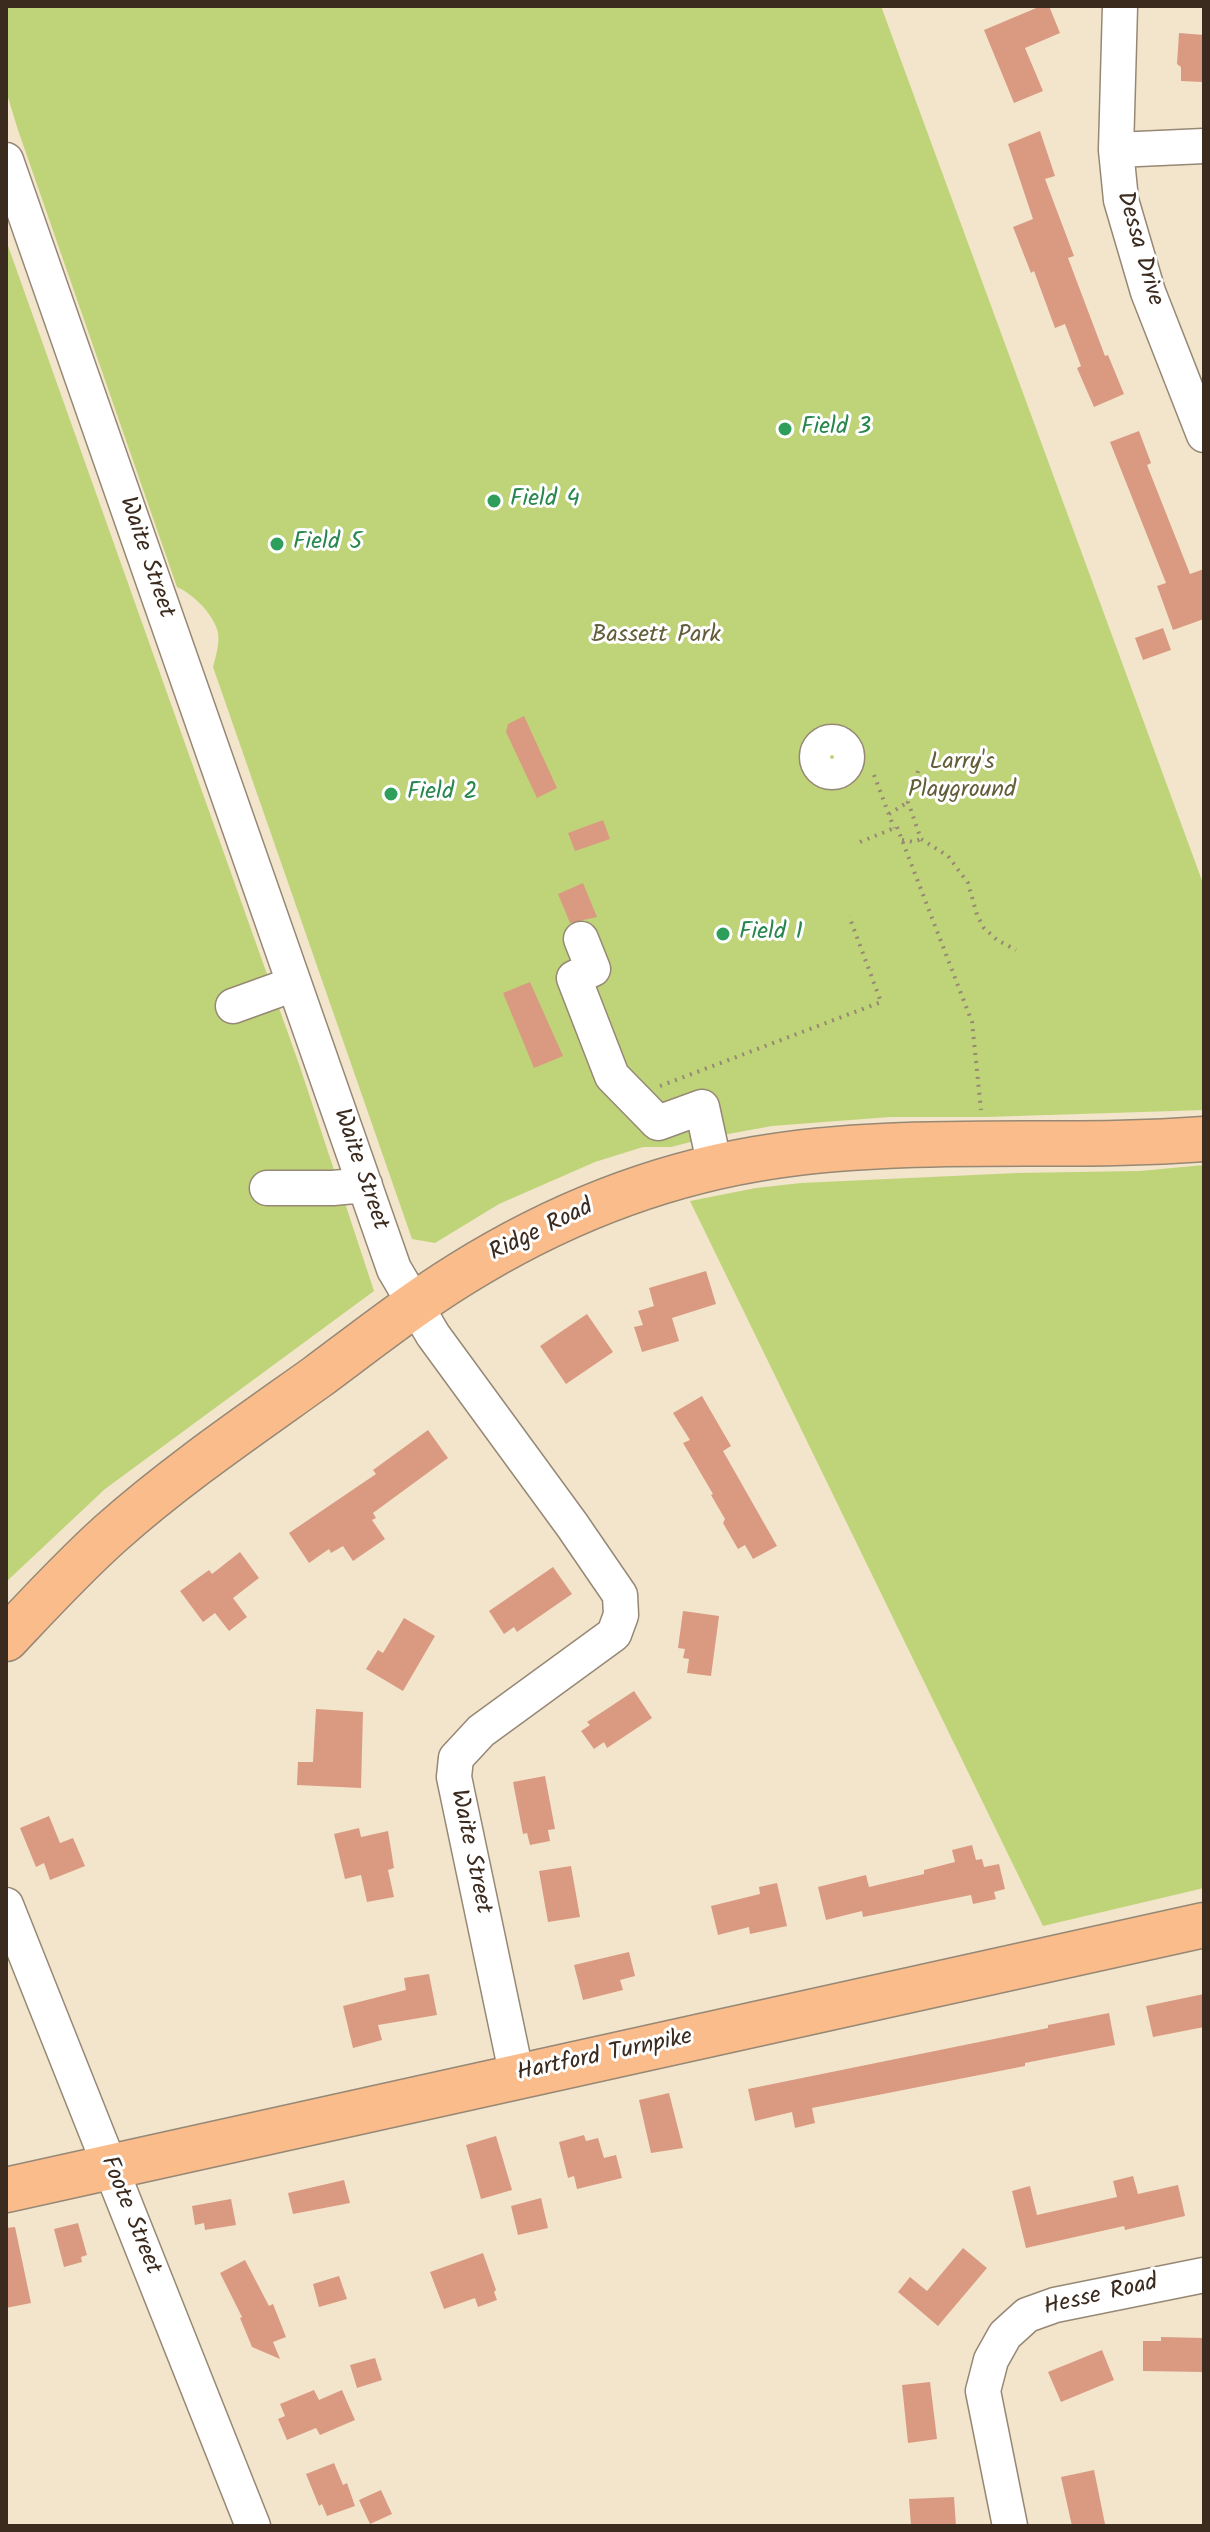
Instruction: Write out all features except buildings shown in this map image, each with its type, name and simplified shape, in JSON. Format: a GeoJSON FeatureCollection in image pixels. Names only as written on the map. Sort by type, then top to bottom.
{"type":"FeatureCollection","features":[{"type":"Feature","properties":{"kind":"main road","name":"Ridge Road"},"geometry":{"type":"LineString","coordinates":[[6,1639],[83,1558],[149,1501],[415,1305],[461,1274],[563,1219],[665,1180],[782,1154],[847,1149],[1204,1139]]}},
{"type":"Feature","properties":{"kind":"main road","name":"Hartford Turnpike"},"geometry":{"type":"LineString","coordinates":[[6,2190],[1204,1925]]}},
{"type":"Feature","properties":{"kind":"street","name":"Dessa Drive"},"geometry":{"type":"LineString","coordinates":[[1120,6],[1116,150],[1121,200],[1148,292],[1204,435]]}},
{"type":"Feature","properties":{"kind":"street"},"geometry":{"type":"LineString","coordinates":[[1116,150],[1204,146]]}},
{"type":"Feature","properties":{"kind":"street","name":"Waite Street"},"geometry":{"type":"LineString","coordinates":[[6,160],[394,1269],[440,1344],[620,1595],[621,1615],[614,1634],[481,1731],[456,1758],[454,1777],[517,2077]]}},
{"type":"Feature","properties":{"kind":"street"},"geometry":{"type":"LineString","coordinates":[[581,939],[593,969],[574,978],[612,1076],[658,1123],[702,1107],[715,1167]]}},
{"type":"Feature","properties":{"kind":"street"},"geometry":{"type":"LineString","coordinates":[[233,1006],[294,984]]}},
{"type":"Feature","properties":{"kind":"street"},"geometry":{"type":"LineString","coordinates":[[267,1188],[365,1185]]}},
{"type":"Feature","properties":{"kind":"street","name":"Foote Street"},"geometry":{"type":"LineString","coordinates":[[6,1905],[253,2526]]}},
{"type":"Feature","properties":{"kind":"street","name":"Hesse Road"},"geometry":{"type":"LineString","coordinates":[[1010,2526],[983,2391],[991,2360],[1005,2335],[1027,2315],[1055,2305],[1204,2275]]}},
{"type":"Feature","properties":{"kind":"path"},"geometry":{"type":"LineString","coordinates":[[918,771],[908,802],[921,839],[948,856],[968,883],[984,928],[997,940],[1016,950]]}},
{"type":"Feature","properties":{"kind":"path"},"geometry":{"type":"LineString","coordinates":[[874,775],[894,828]]}},
{"type":"Feature","properties":{"kind":"path"},"geometry":{"type":"LineString","coordinates":[[889,814],[908,802]]}},
{"type":"Feature","properties":{"kind":"path"},"geometry":{"type":"LineString","coordinates":[[860,842],[897,827],[972,1022],[982,1120]]}},
{"type":"Feature","properties":{"kind":"path"},"geometry":{"type":"LineString","coordinates":[[902,840],[914,842],[921,839]]}},
{"type":"Feature","properties":{"kind":"path"},"geometry":{"type":"LineString","coordinates":[[632,1098],[881,1002],[849,916]]}},
{"type":"Feature","properties":{"kind":"green space","name":"Bassett Park"},"geometry":{"type":"Polygon","coordinates":[[[6,6],[881,6],[1204,886],[1204,1110],[890,1117],[772,1126],[671,1147],[643,1147],[595,1162],[499,1204],[435,1243],[412,1239],[213,667],[218,643],[217,629],[201,604],[177,587],[18,130],[6,91],[6,6]]]}},
{"type":"Feature","properties":{"kind":"green space"},"geometry":{"type":"Polygon","coordinates":[[[6,240],[300,1067],[374,1291],[105,1489],[6,1582],[6,240]]]}},
{"type":"Feature","properties":{"kind":"green space"},"geometry":{"type":"Polygon","coordinates":[[[1204,1165],[1204,1888],[1043,1926],[690,1201],[801,1183],[1140,1171],[1204,1165]]]}},
{"type":"Feature","properties":{"kind":"place","name":"Field 3"},"geometry":{"type":"Point","coordinates":[785,429]}},
{"type":"Feature","properties":{"kind":"place","name":"Field 4"},"geometry":{"type":"Point","coordinates":[494,501]}},
{"type":"Feature","properties":{"kind":"place","name":"Field 5"},"geometry":{"type":"Point","coordinates":[277,544]}},
{"type":"Feature","properties":{"kind":"place","name":"Field 2"},"geometry":{"type":"Point","coordinates":[391,794]}},
{"type":"Feature","properties":{"kind":"place","name":"Field 1"},"geometry":{"type":"Point","coordinates":[723,934]}},
{"type":"Feature","properties":{"kind":"park label","name":"Larry's Playground"},"geometry":{"type":"Point","coordinates":[962,778]}}]}
